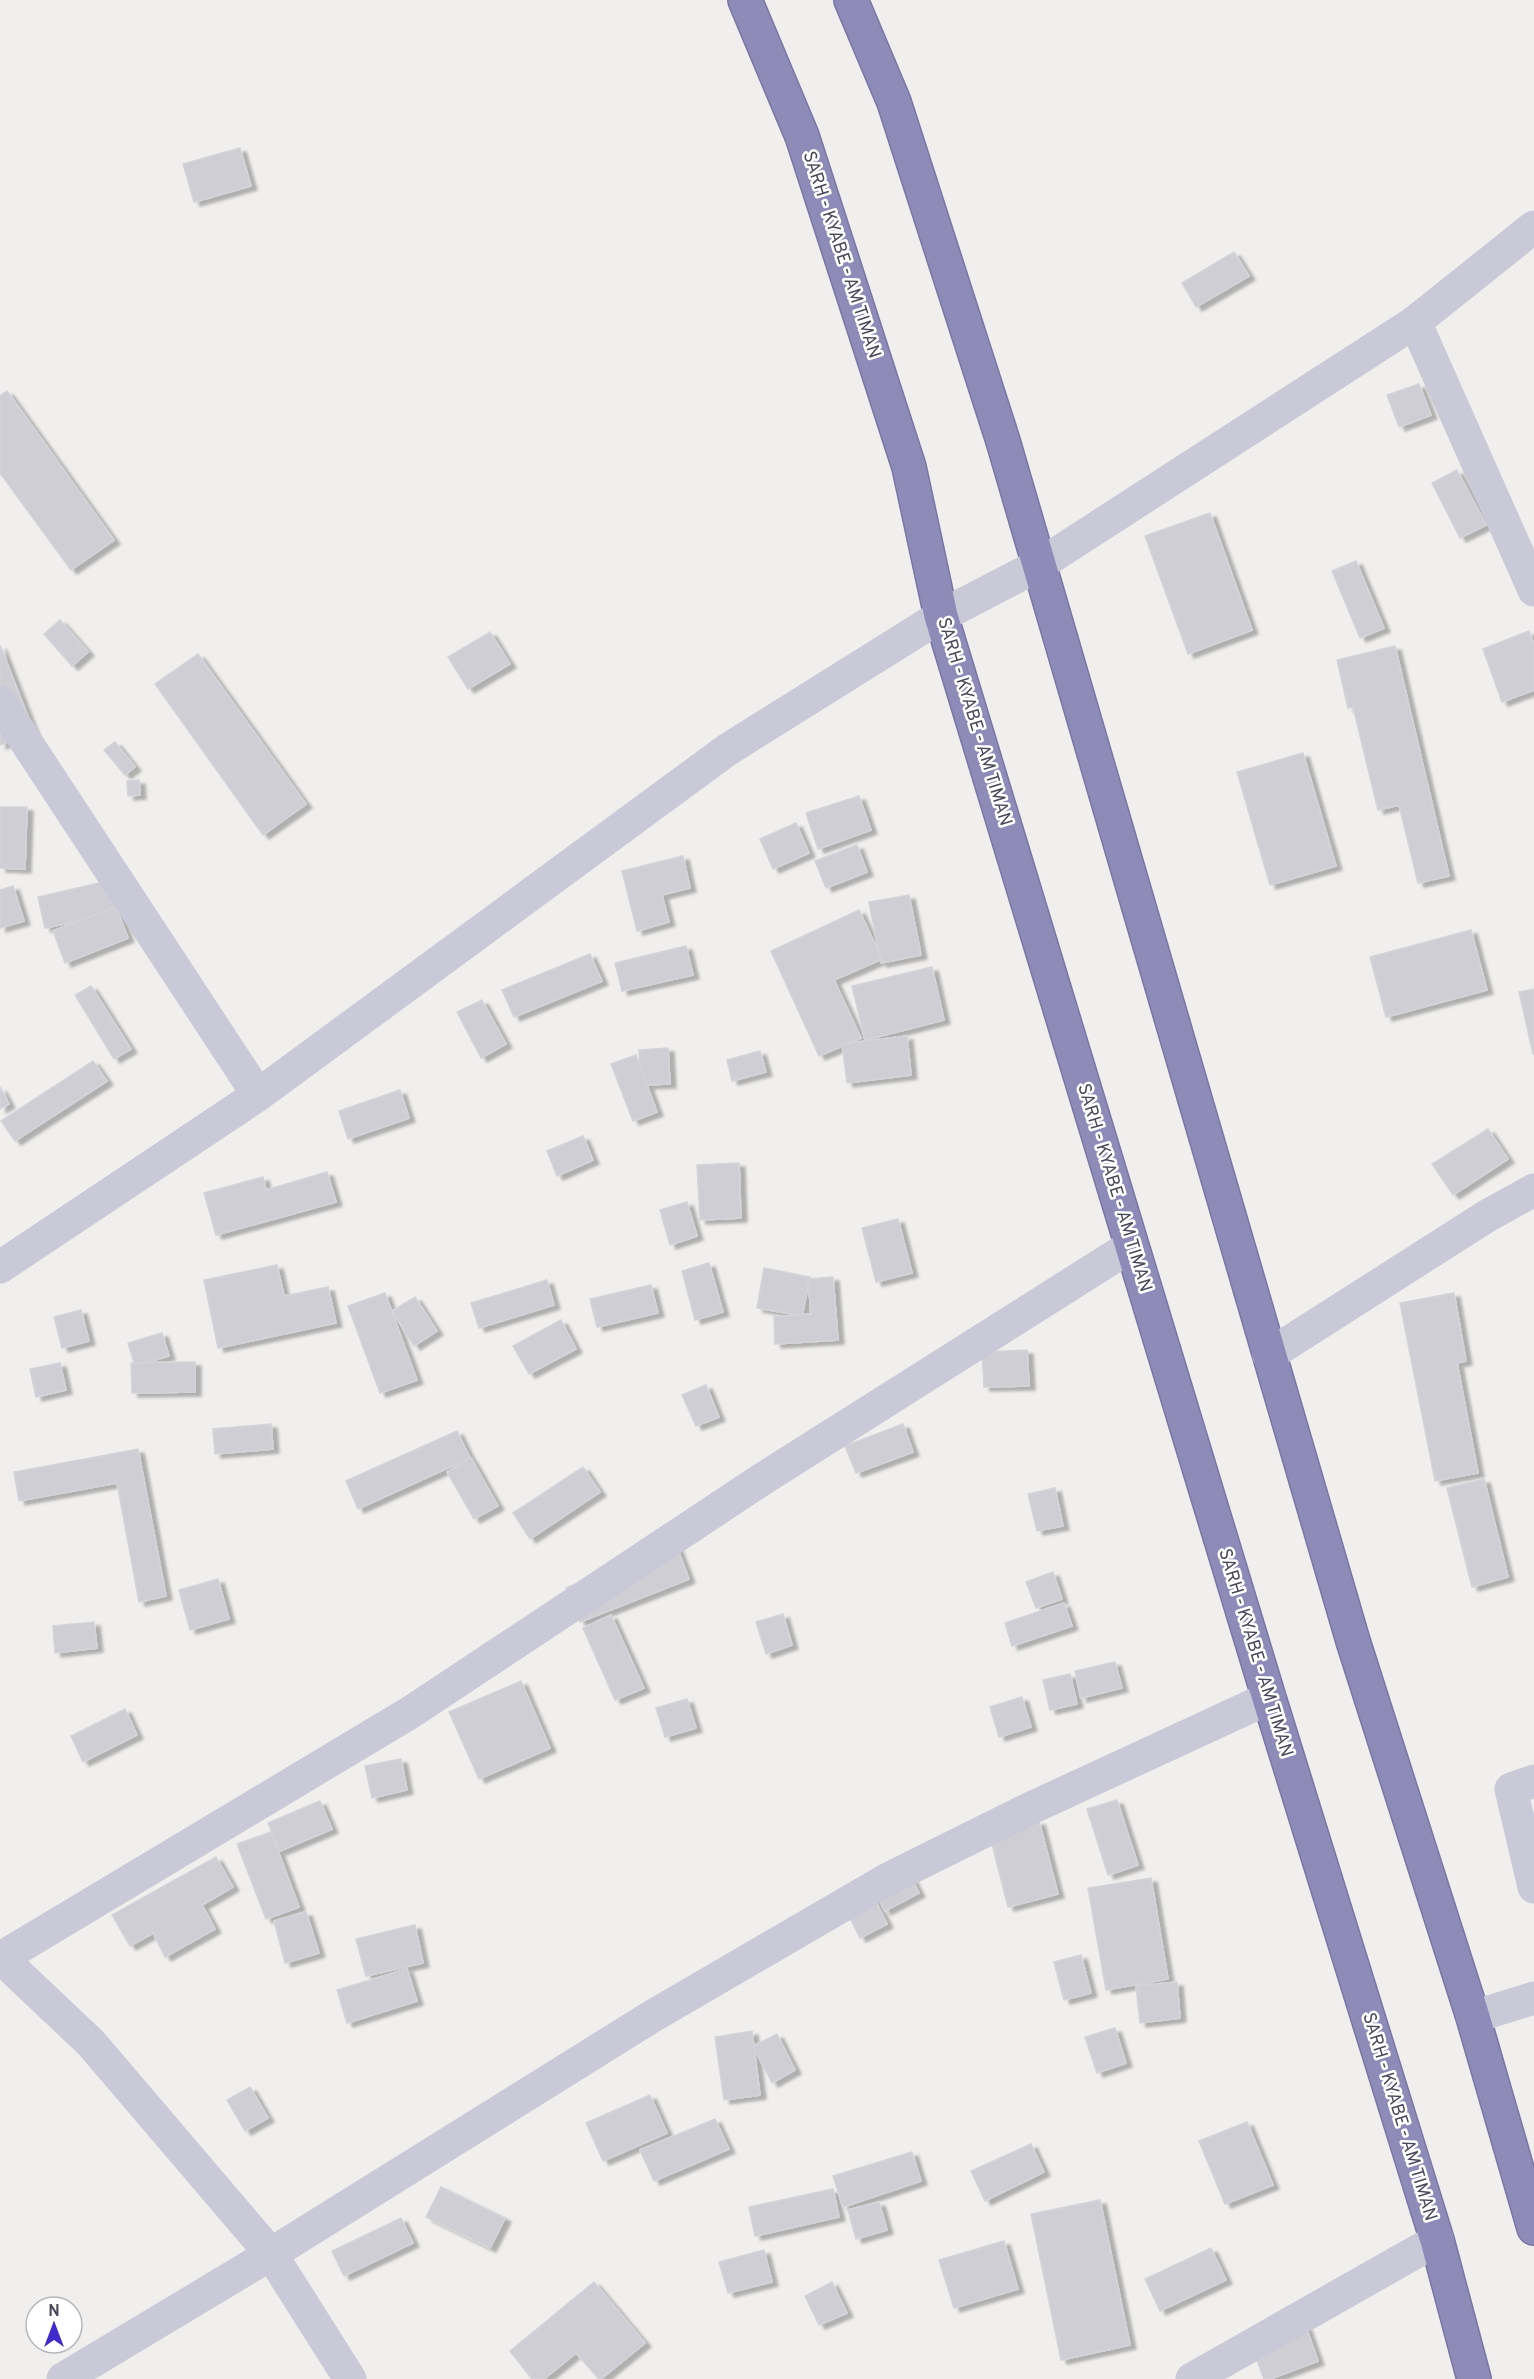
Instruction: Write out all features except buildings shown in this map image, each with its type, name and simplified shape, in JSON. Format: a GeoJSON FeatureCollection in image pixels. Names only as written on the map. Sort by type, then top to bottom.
{"type":"FeatureCollection","features":[{"type":"Feature","properties":{"kind":"highway","name":"SARH - KYABE - AM TIMAN"},"geometry":{"type":"LineString","coordinates":[[746,0],[802,136],[909,467],[941,616],[1269,1698],[1437,2240],[1474,2379]]}},
{"type":"Feature","properties":{"kind":"highway"},"geometry":{"type":"LineString","coordinates":[[851,0],[894,102],[1003,441],[1353,1641],[1473,2017],[1534,2228]]}},
{"type":"Feature","properties":{"kind":"street"},"geometry":{"type":"LineString","coordinates":[[0,1267],[258,1095],[727,750],[941,616],[1039,566],[1415,322],[1534,228]]}},
{"type":"Feature","properties":{"kind":"street"},"geometry":{"type":"LineString","coordinates":[[1415,322],[1534,590]]}},
{"type":"Feature","properties":{"kind":"street"},"geometry":{"type":"LineString","coordinates":[[0,702],[258,1095]]}},
{"type":"Feature","properties":{"kind":"street"},"geometry":{"type":"LineString","coordinates":[[1269,1355],[1487,1216],[1534,1190]]}},
{"type":"Feature","properties":{"kind":"street"},"geometry":{"type":"LineString","coordinates":[[350,2379],[271,2254],[91,2043],[0,1958],[411,1712],[761,1480],[1131,1246]]}},
{"type":"Feature","properties":{"kind":"street"},"geometry":{"type":"LineString","coordinates":[[63,2379],[271,2254],[651,2017],[888,1878],[1029,1809],[1269,1698]]}},
{"type":"Feature","properties":{"kind":"street"},"geometry":{"type":"LineString","coordinates":[[1534,1781],[1511,1790],[1534,1887]]}},
{"type":"Feature","properties":{"kind":"street"},"geometry":{"type":"LineString","coordinates":[[1473,2017],[1534,1998]]}},
{"type":"Feature","properties":{"kind":"street"},"geometry":{"type":"LineString","coordinates":[[1192,2379],[1437,2240]]}}]}
